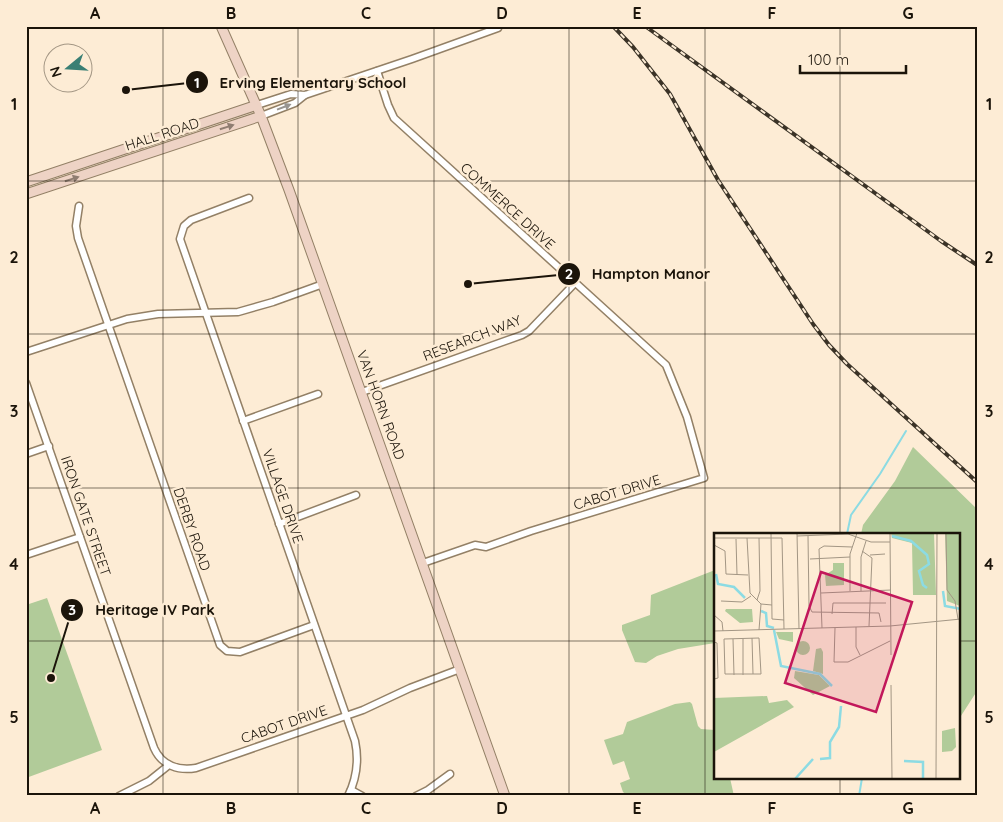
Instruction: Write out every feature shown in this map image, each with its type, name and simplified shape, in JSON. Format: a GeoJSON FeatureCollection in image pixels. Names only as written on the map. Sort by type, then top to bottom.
{"type":"FeatureCollection","features":[{"type":"Feature","properties":{"kind":"main road","name":"VAN HORN ROAD"},"geometry":{"type":"LineString","coordinates":[[222,26],[257,105],[323,284],[505,796]]}},
{"type":"Feature","properties":{"kind":"main road","name":"HALL ROAD"},"geometry":{"type":"LineString","coordinates":[[26,182],[257,105]]}},
{"type":"Feature","properties":{"kind":"main road","name":"HALL ROAD"},"geometry":{"type":"LineString","coordinates":[[26,194],[261,116]]}},
{"type":"Feature","properties":{"kind":"street","name":"HALL ROAD"},"geometry":{"type":"LineString","coordinates":[[257,105],[291,94],[304,95],[498,28]]}},
{"type":"Feature","properties":{"kind":"street","name":"COMMERCE DRIVE"},"geometry":{"type":"LineString","coordinates":[[377,71],[394,118],[666,364],[687,417],[704,478]]}},
{"type":"Feature","properties":{"kind":"street","name":"HALL ROAD"},"geometry":{"type":"LineString","coordinates":[[261,116],[295,103],[304,95]]}},
{"type":"Feature","properties":{"kind":"street","name":"VILLAGE DRIVE"},"geometry":{"type":"LineString","coordinates":[[249,198],[191,220],[184,226],[180,239],[355,741],[357,756],[356,774],[350,793]]}},
{"type":"Feature","properties":{"kind":"street"},"geometry":{"type":"LineString","coordinates":[[80,206],[76,226],[78,238],[108,325]]}},
{"type":"Feature","properties":{"kind":"street","name":"RESEARCH WAY"},"geometry":{"type":"LineString","coordinates":[[362,392],[522,335],[530,330],[575,283]]}},
{"type":"Feature","properties":{"kind":"street"},"geometry":{"type":"LineString","coordinates":[[26,352],[144,315],[229,313],[247,310],[323,284]]}},
{"type":"Feature","properties":{"kind":"street","name":"DERBY ROAD"},"geometry":{"type":"LineString","coordinates":[[108,325],[220,645],[227,651],[240,652],[314,625]]}},
{"type":"Feature","properties":{"kind":"street","name":"IRON GATE STREET"},"geometry":{"type":"LineString","coordinates":[[26,382],[154,748],[159,757],[170,765]]}},
{"type":"Feature","properties":{"kind":"street"},"geometry":{"type":"LineString","coordinates":[[243,422],[318,394]]}},
{"type":"Feature","properties":{"kind":"street"},"geometry":{"type":"LineString","coordinates":[[26,454],[49,446]]}},
{"type":"Feature","properties":{"kind":"street","name":"CABOT DRIVE"},"geometry":{"type":"LineString","coordinates":[[422,564],[475,545],[486,547],[531,531],[704,478]]}},
{"type":"Feature","properties":{"kind":"street"},"geometry":{"type":"LineString","coordinates":[[279,524],[356,495]]}},
{"type":"Feature","properties":{"kind":"street"},"geometry":{"type":"LineString","coordinates":[[26,555],[80,537]]}},
{"type":"Feature","properties":{"kind":"street","name":"CABOT DRIVE"},"geometry":{"type":"LineString","coordinates":[[170,765],[182,769],[196,768],[375,706],[410,688],[460,669]]}},
{"type":"Feature","properties":{"kind":"street"},"geometry":{"type":"LineString","coordinates":[[118,796],[149,781],[170,765]]}},
{"type":"Feature","properties":{"kind":"street"},"geometry":{"type":"LineString","coordinates":[[416,796],[450,774]]}},
{"type":"Feature","properties":{"kind":"street"},"geometry":{"type":"LineString","coordinates":[[350,793],[362,796]]}},
{"type":"Feature","properties":{"kind":"green space"},"geometry":{"type":"Polygon","coordinates":[[[913,447],[977,509],[977,691],[960,717],[960,533],[861,533],[863,525],[895,481],[913,447]]]}},
{"type":"Feature","properties":{"kind":"green space"},"geometry":{"type":"Polygon","coordinates":[[[714,570],[714,643],[678,649],[657,656],[646,663],[635,662],[622,630],[622,625],[650,615],[651,595],[714,570]]]}},
{"type":"Feature","properties":{"kind":"green space"},"geometry":{"type":"Polygon","coordinates":[[[47,598],[102,750],[26,778],[26,605],[47,598]]]}},
{"type":"Feature","properties":{"kind":"green space"},"geometry":{"type":"Polygon","coordinates":[[[690,702],[698,726],[701,729],[714,730],[714,780],[730,780],[734,796],[628,796],[623,792],[620,783],[630,779],[624,761],[613,765],[604,740],[623,734],[627,722],[675,704],[690,702]]]}},
{"type":"Feature","properties":{"kind":"waterway"},"geometry":{"type":"LineString","coordinates":[[847,533],[851,515],[880,474],[906,431]]}},
{"type":"Feature","properties":{"kind":"waterway"},"geometry":{"type":"LineString","coordinates":[[859,796],[862,780]]}},
{"type":"Feature","properties":{"kind":"railway"},"geometry":{"type":"LineString","coordinates":[[613,26],[633,47],[670,94],[718,180],[813,324],[829,345],[847,364],[977,482]]}},
{"type":"Feature","properties":{"kind":"railway"},"geometry":{"type":"LineString","coordinates":[[645,26],[941,241],[977,265]]}},
{"type":"Feature","properties":{"kind":"place","name":"Erving Elementary School"},"geometry":{"type":"Point","coordinates":[126,90]}},
{"type":"Feature","properties":{"kind":"place","name":"Hampton Manor"},"geometry":{"type":"Point","coordinates":[468,284]}},
{"type":"Feature","properties":{"kind":"place","name":"Heritage IV Park"},"geometry":{"type":"Point","coordinates":[51,678]}}]}
